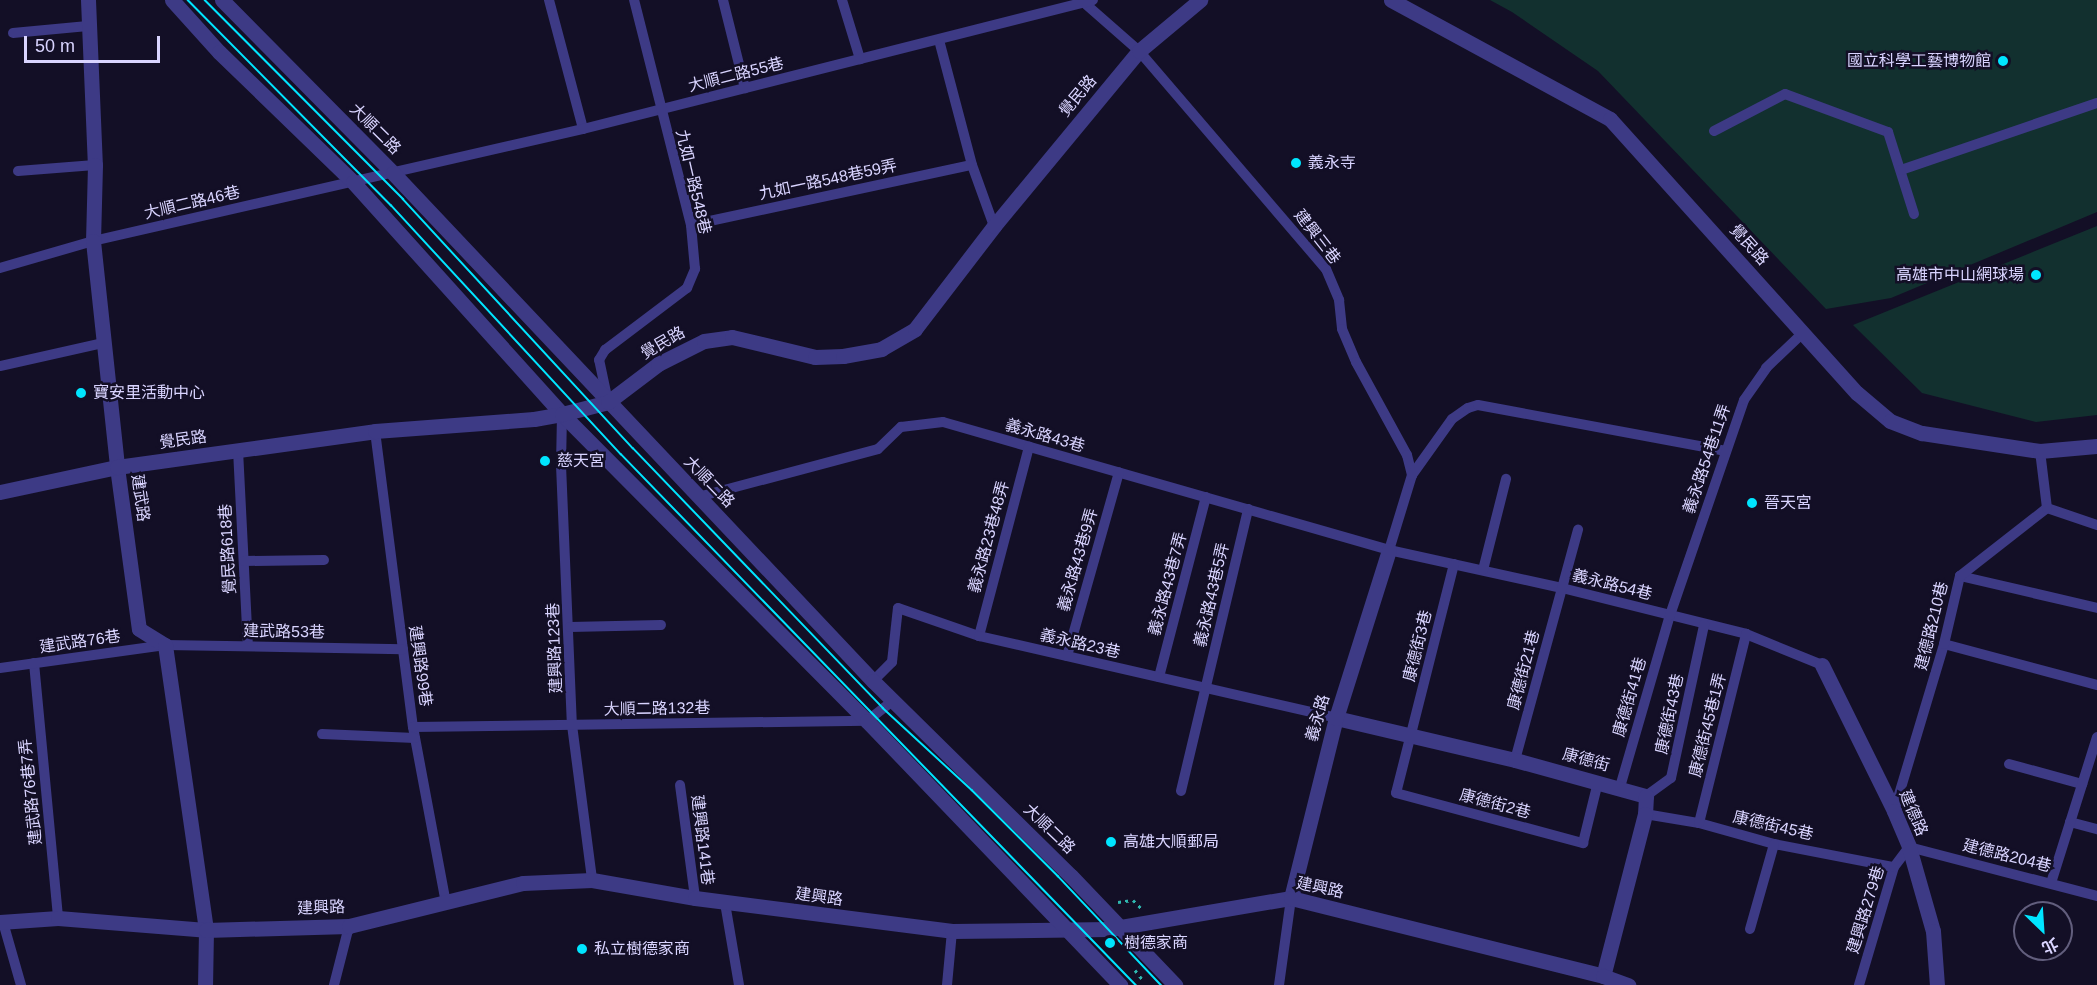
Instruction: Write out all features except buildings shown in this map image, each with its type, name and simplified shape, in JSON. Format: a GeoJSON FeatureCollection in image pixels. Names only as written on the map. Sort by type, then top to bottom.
{"type":"FeatureCollection","features":[{"type":"Feature","properties":{"kind":"street","name":"建武路"},"geometry":{"type":"LineString","coordinates":[[88,0],[95,165],[93,241],[117,467],[139,629],[165,645]]}},
{"type":"Feature","properties":{"kind":"street"},"geometry":{"type":"LineString","coordinates":[[172,0],[219,52],[353,182],[562,414],[867,721],[1120,985]]}},
{"type":"Feature","properties":{"kind":"street","name":"大順二路"},"geometry":{"type":"LineString","coordinates":[[222,0],[393,173],[873,681],[1122,927],[1175,985]]}},
{"type":"Feature","properties":{"kind":"street","name":"覺民路"},"geometry":{"type":"LineString","coordinates":[[0,492],[117,467],[238,450],[375,431],[534,420],[562,414],[608,402],[658,364],[704,341],[732,337],[814,357],[843,356],[881,349],[915,330],[994,226],[1139,51],[1200,0]]}},
{"type":"Feature","properties":{"kind":"street","name":"覺民路"},"geometry":{"type":"LineString","coordinates":[[1391,0],[1610,119],[1857,393],[1890,421],[1922,433],[2040,451],[2097,446]]}},
{"type":"Feature","properties":{"kind":"street","name":"義永路"},"geometry":{"type":"LineString","coordinates":[[1291,898],[1336,718],[1389,550]]}},
{"type":"Feature","properties":{"kind":"street"},"geometry":{"type":"LineString","coordinates":[[165,645],[206,930],[205,985]]}},
{"type":"Feature","properties":{"kind":"street","name":"建德路"},"geometry":{"type":"LineString","coordinates":[[1822,665],[1894,811],[1909,847],[1933,931],[1937,985]]}},
{"type":"Feature","properties":{"kind":"street","name":"康德街"},"geometry":{"type":"LineString","coordinates":[[1336,718],[1515,760],[1646,796]]}},
{"type":"Feature","properties":{"kind":"street"},"geometry":{"type":"LineString","coordinates":[[1603,976],[1645,814],[1646,796]]}},
{"type":"Feature","properties":{"kind":"street","name":"建興路"},"geometry":{"type":"LineString","coordinates":[[2,922],[58,918],[206,930],[349,926],[446,904],[523,883],[592,880],[725,903],[952,931],[1068,931],[1122,927],[1291,898],[1603,976],[1628,985]]}},
{"type":"Feature","properties":{"kind":"lane"},"geometry":{"type":"LineString","coordinates":[[549,0],[583,129]]}},
{"type":"Feature","properties":{"kind":"lane","name":"九如一路548巷"},"geometry":{"type":"LineString","coordinates":[[608,402],[599,360],[604,350],[687,288],[695,268],[691,225],[634,0]]}},
{"type":"Feature","properties":{"kind":"lane"},"geometry":{"type":"LineString","coordinates":[[723,0],[745,88]]}},
{"type":"Feature","properties":{"kind":"lane"},"geometry":{"type":"LineString","coordinates":[[842,0],[860,59]]}},
{"type":"Feature","properties":{"kind":"lane","name":"大順二路55巷"},"geometry":{"type":"LineString","coordinates":[[393,173],[583,129],[1086,1]]}},
{"type":"Feature","properties":{"kind":"lane","name":"建興三巷"},"geometry":{"type":"LineString","coordinates":[[1086,1],[1139,51],[1326,269],[1339,300],[1342,330],[1356,362],[1407,455],[1412,475]]}},
{"type":"Feature","properties":{"kind":"lane"},"geometry":{"type":"LineString","coordinates":[[13,33],[88,26]]}},
{"type":"Feature","properties":{"kind":"lane"},"geometry":{"type":"LineString","coordinates":[[939,40],[972,165],[994,226]]}},
{"type":"Feature","properties":{"kind":"lane"},"geometry":{"type":"LineString","coordinates":[[1714,132],[1785,94],[1888,132],[1914,214]]}},
{"type":"Feature","properties":{"kind":"lane"},"geometry":{"type":"LineString","coordinates":[[1901,170],[2097,103]]}},
{"type":"Feature","properties":{"kind":"lane"},"geometry":{"type":"LineString","coordinates":[[18,171],[95,165]]}},
{"type":"Feature","properties":{"kind":"lane","name":"九如一路548巷59弄"},"geometry":{"type":"LineString","coordinates":[[691,225],[972,165]]}},
{"type":"Feature","properties":{"kind":"lane","name":"大順二路46巷"},"geometry":{"type":"LineString","coordinates":[[0,268],[93,241],[393,173]]}},
{"type":"Feature","properties":{"kind":"lane","name":"義永路54巷11弄"},"geometry":{"type":"LineString","coordinates":[[1670,615],[1744,400],[1766,368],[1804,332]]}},
{"type":"Feature","properties":{"kind":"lane"},"geometry":{"type":"LineString","coordinates":[[0,366],[103,344]]}},
{"type":"Feature","properties":{"kind":"lane"},"geometry":{"type":"LineString","coordinates":[[1389,550],[1412,475],[1452,419],[1468,408],[1478,405],[1725,451]]}},
{"type":"Feature","properties":{"kind":"lane","name":"建興路123巷"},"geometry":{"type":"LineString","coordinates":[[562,414],[561,465],[570,627],[572,725],[592,880]]}},
{"type":"Feature","properties":{"kind":"lane","name":"義永路43巷"},"geometry":{"type":"LineString","coordinates":[[698,497],[878,449],[901,428],[943,422],[1389,550]]}},
{"type":"Feature","properties":{"kind":"lane","name":"建興路99巷"},"geometry":{"type":"LineString","coordinates":[[375,431],[413,727],[446,904]]}},
{"type":"Feature","properties":{"kind":"lane","name":"義永路23巷48弄"},"geometry":{"type":"LineString","coordinates":[[979,636],[1029,447]]}},
{"type":"Feature","properties":{"kind":"lane","name":"覺民路618巷"},"geometry":{"type":"LineString","coordinates":[[238,450],[249,646]]}},
{"type":"Feature","properties":{"kind":"lane"},"geometry":{"type":"LineString","coordinates":[[2040,451],[2047,508],[2097,525]]}},
{"type":"Feature","properties":{"kind":"lane","name":"義永路43巷9弄"},"geometry":{"type":"LineString","coordinates":[[1067,656],[1119,472]]}},
{"type":"Feature","properties":{"kind":"lane"},"geometry":{"type":"LineString","coordinates":[[1483,570],[1506,479]]}},
{"type":"Feature","properties":{"kind":"lane","name":"義永路43巷7弄"},"geometry":{"type":"LineString","coordinates":[[1159,677],[1206,497]]}},
{"type":"Feature","properties":{"kind":"lane","name":"建德路210巷"},"geometry":{"type":"LineString","coordinates":[[1894,811],[1944,644],[1960,576],[2047,508]]}},
{"type":"Feature","properties":{"kind":"lane","name":"義永路43巷5弄"},"geometry":{"type":"LineString","coordinates":[[1181,791],[1248,509]]}},
{"type":"Feature","properties":{"kind":"lane","name":"康德街21巷"},"geometry":{"type":"LineString","coordinates":[[1515,760],[1578,529]]}},
{"type":"Feature","properties":{"kind":"lane","name":"義永路54巷"},"geometry":{"type":"LineString","coordinates":[[1389,550],[1562,588],[1746,634],[1822,665]]}},
{"type":"Feature","properties":{"kind":"lane"},"geometry":{"type":"LineString","coordinates":[[244,561],[324,560]]}},
{"type":"Feature","properties":{"kind":"lane","name":"康德街3巷"},"geometry":{"type":"LineString","coordinates":[[1411,736],[1454,564]]}},
{"type":"Feature","properties":{"kind":"lane"},"geometry":{"type":"LineString","coordinates":[[1960,576],[2097,608]]}},
{"type":"Feature","properties":{"kind":"lane","name":"義永路23巷"},"geometry":{"type":"LineString","coordinates":[[873,681],[892,662],[898,608],[979,636],[1336,718]]}},
{"type":"Feature","properties":{"kind":"lane","name":"康德街41巷"},"geometry":{"type":"LineString","coordinates":[[1620,788],[1670,615]]}},
{"type":"Feature","properties":{"kind":"lane"},"geometry":{"type":"LineString","coordinates":[[570,627],[661,625]]}},
{"type":"Feature","properties":{"kind":"lane","name":"康德街43巷"},"geometry":{"type":"LineString","coordinates":[[1646,796],[1671,778],[1704,625]]}},
{"type":"Feature","properties":{"kind":"lane","name":"康德街45巷1弄"},"geometry":{"type":"LineString","coordinates":[[1699,823],[1746,634]]}},
{"type":"Feature","properties":{"kind":"lane"},"geometry":{"type":"LineString","coordinates":[[1944,644],[2097,685]]}},
{"type":"Feature","properties":{"kind":"lane","name":"建武路53巷"},"geometry":{"type":"LineString","coordinates":[[165,645],[403,649]]}},
{"type":"Feature","properties":{"kind":"lane","name":"建武路76巷"},"geometry":{"type":"LineString","coordinates":[[0,668],[165,645]]}},
{"type":"Feature","properties":{"kind":"lane","name":"建武路76巷7弄"},"geometry":{"type":"LineString","coordinates":[[34,663],[58,918]]}},
{"type":"Feature","properties":{"kind":"lane"},"geometry":{"type":"LineString","coordinates":[[867,721],[893,700]]}},
{"type":"Feature","properties":{"kind":"lane","name":"大順二路132巷"},"geometry":{"type":"LineString","coordinates":[[413,727],[867,721]]}},
{"type":"Feature","properties":{"kind":"lane"},"geometry":{"type":"LineString","coordinates":[[322,734],[415,738]]}},
{"type":"Feature","properties":{"kind":"lane","name":"康德街2巷"},"geometry":{"type":"LineString","coordinates":[[1411,736],[1396,793],[1583,843],[1598,782]]}},
{"type":"Feature","properties":{"kind":"lane"},"geometry":{"type":"LineString","coordinates":[[2051,883],[2096,744]]}},
{"type":"Feature","properties":{"kind":"lane"},"geometry":{"type":"LineString","coordinates":[[2009,764],[2082,784]]}},
{"type":"Feature","properties":{"kind":"lane","name":"建興路141巷"},"geometry":{"type":"LineString","coordinates":[[680,785],[695,898]]}},
{"type":"Feature","properties":{"kind":"lane","name":"康德街45巷"},"geometry":{"type":"LineString","coordinates":[[1645,814],[1699,823],[1774,844],[1894,867]]}},
{"type":"Feature","properties":{"kind":"lane"},"geometry":{"type":"LineString","coordinates":[[2070,822],[2097,829]]}},
{"type":"Feature","properties":{"kind":"lane"},"geometry":{"type":"LineString","coordinates":[[1750,929],[1774,844]]}},
{"type":"Feature","properties":{"kind":"lane","name":"建興路279巷"},"geometry":{"type":"LineString","coordinates":[[1859,985],[1894,867],[1909,847]]}},
{"type":"Feature","properties":{"kind":"lane","name":"建德路204巷"},"geometry":{"type":"LineString","coordinates":[[1909,847],[2097,896]]}},
{"type":"Feature","properties":{"kind":"lane"},"geometry":{"type":"LineString","coordinates":[[1279,985],[1291,898]]}},
{"type":"Feature","properties":{"kind":"lane"},"geometry":{"type":"LineString","coordinates":[[725,903],[739,985]]}},
{"type":"Feature","properties":{"kind":"lane"},"geometry":{"type":"LineString","coordinates":[[2,922],[21,985]]}},
{"type":"Feature","properties":{"kind":"lane"},"geometry":{"type":"LineString","coordinates":[[334,985],[349,926]]}},
{"type":"Feature","properties":{"kind":"lane"},"geometry":{"type":"LineString","coordinates":[[947,985],[952,931]]}},
{"type":"Feature","properties":{"kind":"path"},"geometry":{"type":"LineString","coordinates":[[1135,970],[1142,979]]}},
{"type":"Feature","properties":{"kind":"green space","name":"國立科學工藝博物館"},"geometry":{"type":"Polygon","coordinates":[[[1490,0],[2097,0],[2097,212],[1891,298],[1826,309],[1598,71],[1512,12],[1490,0]]]}},
{"type":"Feature","properties":{"kind":"green space","name":"高雄市中山網球場"},"geometry":{"type":"Polygon","coordinates":[[[2097,226],[2097,415],[2036,422],[1922,393],[1853,325],[2097,226]]]}},
{"type":"Feature","properties":{"kind":"tram line"},"geometry":{"type":"LineString","coordinates":[[188,0],[391,205],[621,454],[1136,985]]}},
{"type":"Feature","properties":{"kind":"tram line"},"geometry":{"type":"LineString","coordinates":[[205,0],[403,199],[633,448],[883,708],[972,790],[1058,876],[1161,985]]}},
{"type":"Feature","properties":{"kind":"place","name":"國立科學工藝博物館"},"geometry":{"type":"Point","coordinates":[2003,61]}},
{"type":"Feature","properties":{"kind":"place","name":"義永寺"},"geometry":{"type":"Point","coordinates":[1296,163]}},
{"type":"Feature","properties":{"kind":"place","name":"高雄市中山網球場"},"geometry":{"type":"Point","coordinates":[2036,275]}},
{"type":"Feature","properties":{"kind":"place","name":"寶安里活動中心"},"geometry":{"type":"Point","coordinates":[81,393]}},
{"type":"Feature","properties":{"kind":"place","name":"慈天宮"},"geometry":{"type":"Point","coordinates":[545,461]}},
{"type":"Feature","properties":{"kind":"place","name":"晉天宮"},"geometry":{"type":"Point","coordinates":[1752,503]}},
{"type":"Feature","properties":{"kind":"place","name":"高雄大順郵局"},"geometry":{"type":"Point","coordinates":[1111,842]}},
{"type":"Feature","properties":{"kind":"place","name":"樹德家商"},"geometry":{"type":"Point","coordinates":[1110,943]}},
{"type":"Feature","properties":{"kind":"place","name":"私立樹德家商"},"geometry":{"type":"Point","coordinates":[582,949]}}]}
